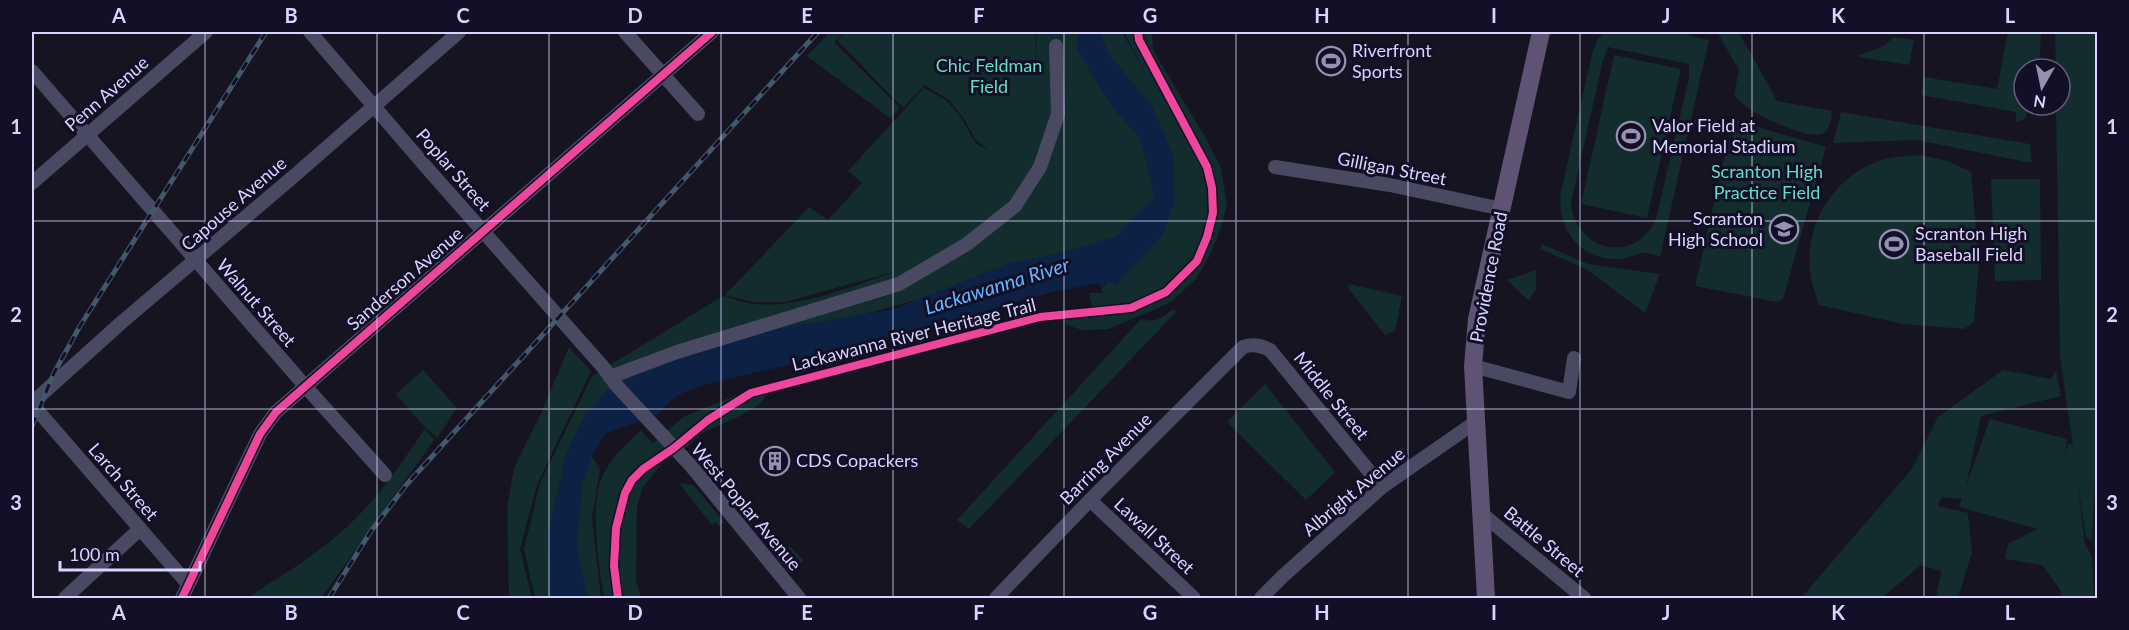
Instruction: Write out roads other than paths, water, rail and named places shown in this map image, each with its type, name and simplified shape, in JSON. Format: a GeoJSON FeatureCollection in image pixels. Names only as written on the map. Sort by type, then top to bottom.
{"type":"FeatureCollection","features":[{"type":"Feature","properties":{"kind":"main road","name":"Providence Road"},"geometry":{"type":"LineString","coordinates":[[1486,598],[1478,421],[1473,366],[1477,319],[1541,32]]}},
{"type":"Feature","properties":{"kind":"street","name":"Penn Avenue"},"geometry":{"type":"LineString","coordinates":[[32,183],[206,32]]}},
{"type":"Feature","properties":{"kind":"street","name":"Poplar Street"},"geometry":{"type":"LineString","coordinates":[[310,32],[613,382]]}},
{"type":"Feature","properties":{"kind":"street","name":"Capouse Avenue"},"geometry":{"type":"LineString","coordinates":[[32,403],[122,322],[459,32]]}},
{"type":"Feature","properties":{"kind":"street"},"geometry":{"type":"LineString","coordinates":[[625,32],[698,114]]}},
{"type":"Feature","properties":{"kind":"street","name":"Sanderson Avenue"},"geometry":{"type":"LineString","coordinates":[[182,598],[260,434],[276,412],[712,32]]}},
{"type":"Feature","properties":{"kind":"street"},"geometry":{"type":"LineString","coordinates":[[613,382],[677,352],[899,284],[967,244],[1015,206],[1040,167],[1058,114],[1056,46]]}},
{"type":"Feature","properties":{"kind":"street","name":"Walnut Street"},"geometry":{"type":"LineString","coordinates":[[32,71],[195,261],[385,475]]}},
{"type":"Feature","properties":{"kind":"street","name":"Gilligan Street"},"geometry":{"type":"LineString","coordinates":[[1275,167],[1390,185],[1502,209]]}},
{"type":"Feature","properties":{"kind":"street","name":"Middle Street"},"geometry":{"type":"LineString","coordinates":[[1243,347],[1257,344],[1270,350],[1382,487]]}},
{"type":"Feature","properties":{"kind":"street","name":"Barring Avenue"},"geometry":{"type":"LineString","coordinates":[[996,598],[1243,347]]}},
{"type":"Feature","properties":{"kind":"street"},"geometry":{"type":"LineString","coordinates":[[1473,366],[1569,392],[1574,358]]}},
{"type":"Feature","properties":{"kind":"street","name":"West Poplar Avenue"},"geometry":{"type":"LineString","coordinates":[[613,382],[692,467],[799,598]]}},
{"type":"Feature","properties":{"kind":"street","name":"Larch Street"},"geometry":{"type":"LineString","coordinates":[[32,403],[188,584]]}},
{"type":"Feature","properties":{"kind":"street","name":"Albright Avenue"},"geometry":{"type":"LineString","coordinates":[[1261,598],[1382,487],[1478,421]]}},
{"type":"Feature","properties":{"kind":"street","name":"Lawall Street"},"geometry":{"type":"LineString","coordinates":[[1090,500],[1194,598]]}},
{"type":"Feature","properties":{"kind":"street","name":"Battle Street"},"geometry":{"type":"LineString","coordinates":[[1481,513],[1584,598]]}},
{"type":"Feature","properties":{"kind":"street"},"geometry":{"type":"LineString","coordinates":[[65,598],[140,529]]}},
{"type":"Feature","properties":{"kind":"water","name":"Lackawanna River"},"geometry":{"type":"Polygon","coordinates":[[[1077,32],[1100,32],[1109,54],[1152,106],[1173,154],[1175,199],[1162,236],[1116,284],[1107,282],[1101,287],[1099,283],[1053,292],[789,365],[714,382],[684,392],[670,401],[657,415],[605,434],[592,456],[582,486],[577,549],[588,598],[551,598],[548,533],[566,454],[583,419],[604,393],[645,369],[777,329],[894,309],[1007,264],[1061,253],[1117,236],[1154,198],[1139,137],[1113,108],[1077,50],[1077,32]]]}},
{"type":"Feature","properties":{"kind":"railway"},"geometry":{"type":"LineString","coordinates":[[32,426],[54,373],[80,326],[266,32]]}},
{"type":"Feature","properties":{"kind":"railway"},"geometry":{"type":"LineString","coordinates":[[329,598],[371,531],[407,484],[818,32]]}},
{"type":"Feature","properties":{"kind":"place","name":"Riverfront Sports"},"geometry":{"type":"Point","coordinates":[1331,61]}},
{"type":"Feature","properties":{"kind":"place","name":"Valor Field at Memorial Stadium"},"geometry":{"type":"Point","coordinates":[1631,136]}},
{"type":"Feature","properties":{"kind":"place","name":"Scranton High School"},"geometry":{"type":"Point","coordinates":[1784,229]}},
{"type":"Feature","properties":{"kind":"place","name":"Scranton High Baseball Field"},"geometry":{"type":"Point","coordinates":[1894,244]}},
{"type":"Feature","properties":{"kind":"place","name":"CDS Copackers"},"geometry":{"type":"Point","coordinates":[775,461]}},
{"type":"Feature","properties":{"kind":"park label","name":"Chic Feldman Field"},"geometry":{"type":"Point","coordinates":[989,76]}},
{"type":"Feature","properties":{"kind":"park label","name":"Scranton High Practice Field"},"geometry":{"type":"Point","coordinates":[1767,182]}}]}
